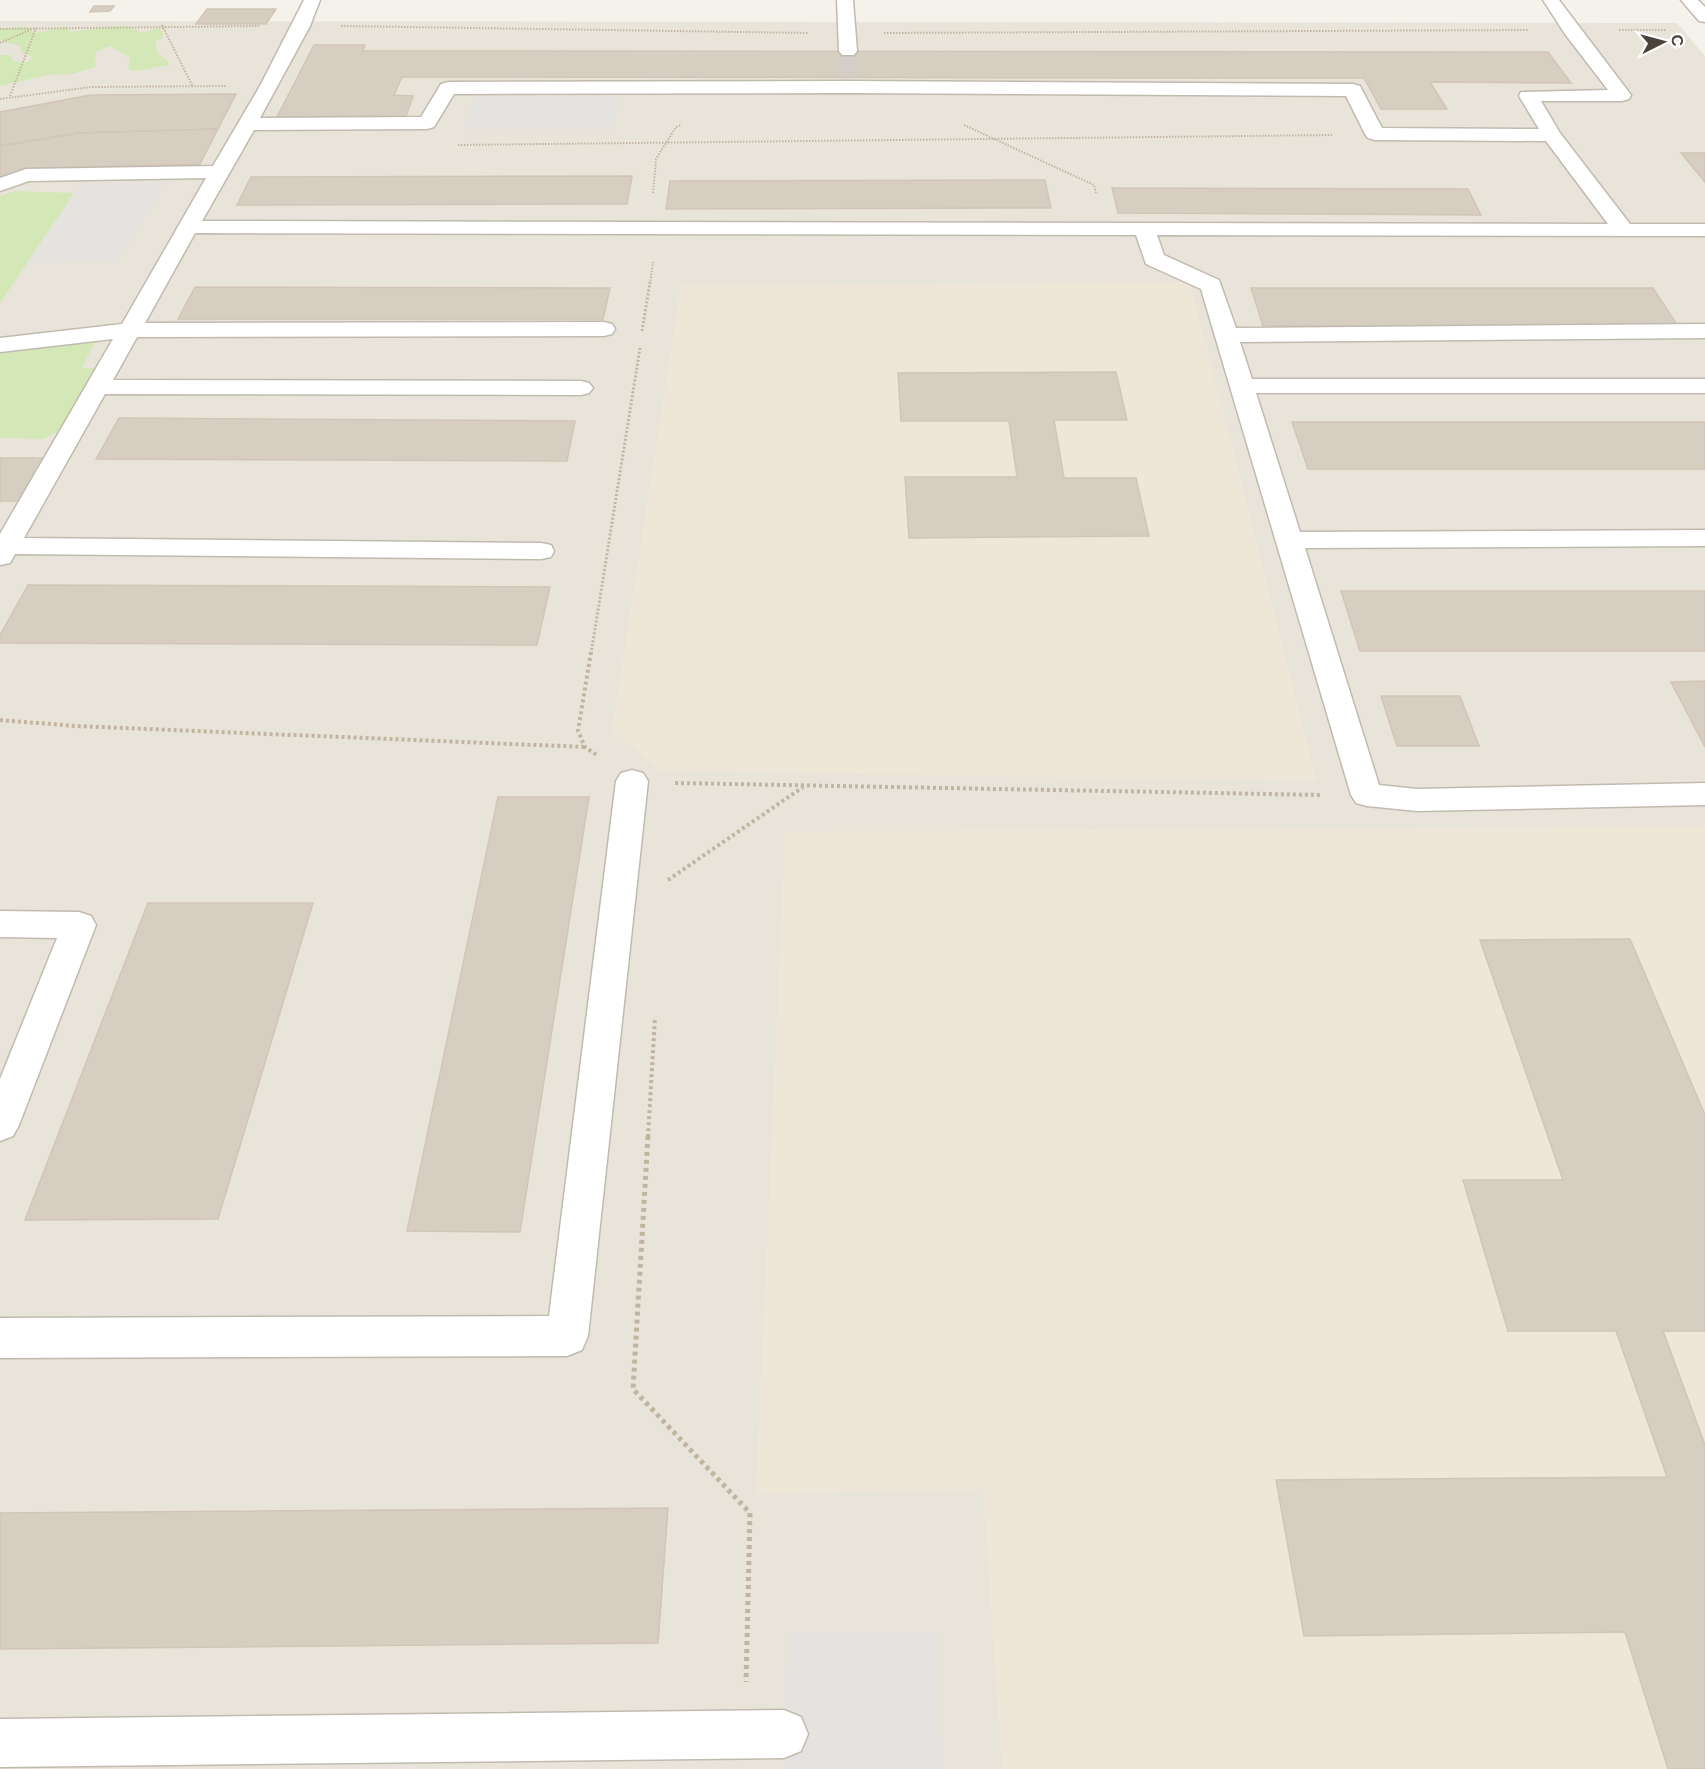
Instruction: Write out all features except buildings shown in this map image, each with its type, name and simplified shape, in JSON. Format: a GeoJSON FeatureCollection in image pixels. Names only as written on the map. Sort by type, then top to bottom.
{"type":"FeatureCollection","features":[{"type":"Feature","properties":{"kind":"street"},"geometry":{"type":"LineString","coordinates":[[312,0],[301,26],[248,124],[97,387],[13,513],[3,551],[541,551]]}},
{"type":"Feature","properties":{"kind":"street"},"geometry":{"type":"LineString","coordinates":[[846,0],[847,42]]}},
{"type":"Feature","properties":{"kind":"street"},"geometry":{"type":"LineString","coordinates":[[1551,0],[1571,30],[1622,95],[1528,96],[1552,135],[1623,230]]}},
{"type":"Feature","properties":{"kind":"street"},"geometry":{"type":"LineString","coordinates":[[1689,0],[1705,17]]}},
{"type":"Feature","properties":{"kind":"street"},"geometry":{"type":"LineString","coordinates":[[248,124],[427,123],[448,88],[848,82],[1353,90],[1375,134],[1552,135]]}},
{"type":"Feature","properties":{"kind":"street"},"geometry":{"type":"LineString","coordinates":[[435,111],[457,110]]}},
{"type":"Feature","properties":{"kind":"street"},"geometry":{"type":"LineString","coordinates":[[0,185],[26,176],[220,172]]}},
{"type":"Feature","properties":{"kind":"street"},"geometry":{"type":"LineString","coordinates":[[189,226],[1623,230],[1701,234]]}},
{"type":"Feature","properties":{"kind":"street"},"geometry":{"type":"LineString","coordinates":[[1145,228],[1154,260],[1211,285],[1291,540],[1367,795],[1417,800],[1705,794]]}},
{"type":"Feature","properties":{"kind":"street"},"geometry":{"type":"LineString","coordinates":[[0,345],[130,330],[604,329]]}},
{"type":"Feature","properties":{"kind":"street"},"geometry":{"type":"LineString","coordinates":[[1227,335],[1705,331]]}},
{"type":"Feature","properties":{"kind":"street"},"geometry":{"type":"LineString","coordinates":[[1243,386],[1705,386]]}},
{"type":"Feature","properties":{"kind":"street"},"geometry":{"type":"LineString","coordinates":[[97,387],[581,388]]}},
{"type":"Feature","properties":{"kind":"street"},"geometry":{"type":"LineString","coordinates":[[1291,540],[1705,538]]}},
{"type":"Feature","properties":{"kind":"street"},"geometry":{"type":"LineString","coordinates":[[0,1338],[567,1336],[632,781]]}},
{"type":"Feature","properties":{"kind":"street"},"geometry":{"type":"LineString","coordinates":[[0,924],[79,925],[0,1125]]}},
{"type":"Feature","properties":{"kind":"street"},"geometry":{"type":"LineString","coordinates":[[0,1743],[765,1734]]}},
{"type":"Feature","properties":{"kind":"path"},"geometry":{"type":"LineString","coordinates":[[162,25],[193,87]]}},
{"type":"Feature","properties":{"kind":"path"},"geometry":{"type":"LineString","coordinates":[[0,29],[162,25],[301,26],[847,42],[1667,30]]}},
{"type":"Feature","properties":{"kind":"path"},"geometry":{"type":"LineString","coordinates":[[0,43],[36,28]]}},
{"type":"Feature","properties":{"kind":"path"},"geometry":{"type":"LineString","coordinates":[[10,96],[36,28]]}},
{"type":"Feature","properties":{"kind":"path"},"geometry":{"type":"LineString","coordinates":[[0,99],[91,87],[269,86]]}},
{"type":"Feature","properties":{"kind":"path"},"geometry":{"type":"LineString","coordinates":[[955,120],[1094,185],[1107,228]]}},
{"type":"Feature","properties":{"kind":"path"},"geometry":{"type":"LineString","coordinates":[[642,333],[658,228],[652,208],[656,159],[676,127],[687,123]]}},
{"type":"Feature","properties":{"kind":"path"},"geometry":{"type":"LineString","coordinates":[[451,145],[665,145],[1375,134]]}},
{"type":"Feature","properties":{"kind":"path"},"geometry":{"type":"LineString","coordinates":[[640,345],[578,732],[585,747],[632,781],[804,787],[1367,795]]}},
{"type":"Feature","properties":{"kind":"path"},"geometry":{"type":"LineString","coordinates":[[0,720],[87,727],[585,747]]}},
{"type":"Feature","properties":{"kind":"path"},"geometry":{"type":"LineString","coordinates":[[663,883],[804,787]]}},
{"type":"Feature","properties":{"kind":"path"},"geometry":{"type":"LineString","coordinates":[[656,1012],[633,1389],[750,1513],[765,1734]]}},
{"type":"Feature","properties":{"kind":"shaded area"},"geometry":{"type":"Polygon","coordinates":[[[0,21],[1677,23],[1705,56],[1705,1769],[0,1769],[0,21]]]}},
{"type":"Feature","properties":{"kind":"shaded area"},"geometry":{"type":"Polygon","coordinates":[[[475,97],[620,97],[613,129],[462,129],[475,97]]]}},
{"type":"Feature","properties":{"kind":"shaded area"},"geometry":{"type":"Polygon","coordinates":[[[81,183],[165,183],[117,262],[27,263],[81,183]]]}},
{"type":"Feature","properties":{"kind":"shaded area"},"geometry":{"type":"Polygon","coordinates":[[[1190,282],[1317,781],[661,771],[612,730],[681,286],[1190,282]]]}},
{"type":"Feature","properties":{"kind":"shaded area"},"geometry":{"type":"Polygon","coordinates":[[[1705,826],[1705,1769],[1002,1769],[983,1489],[756,1494],[785,832],[1705,826]]]}},
{"type":"Feature","properties":{"kind":"shaded area"},"geometry":{"type":"Polygon","coordinates":[[[937,1632],[942,1769],[784,1769],[787,1633],[937,1632]]]}},
{"type":"Feature","properties":{"kind":"green space"},"geometry":{"type":"Polygon","coordinates":[[[115,26],[132,27],[141,33],[156,28],[163,31],[163,38],[155,41],[159,54],[167,60],[169,65],[144,70],[128,70],[130,58],[110,46],[96,52],[95,67],[73,74],[47,75],[0,86],[0,55],[11,55],[13,61],[25,63],[34,57],[22,53],[20,46],[0,41],[0,28],[27,27],[34,33],[65,27],[71,32],[115,26]]]}},
{"type":"Feature","properties":{"kind":"green space"},"geometry":{"type":"Polygon","coordinates":[[[15,191],[75,193],[0,303],[0,196],[15,191]]]}},
{"type":"Feature","properties":{"kind":"green space"},"geometry":{"type":"Polygon","coordinates":[[[96,340],[82,368],[97,368],[61,429],[44,439],[0,438],[0,352],[96,340]]]}},
{"type":"Feature","properties":{"kind":"tunnel"},"geometry":{"type":"LineString","coordinates":[[847,77],[848,51]]}}]}
